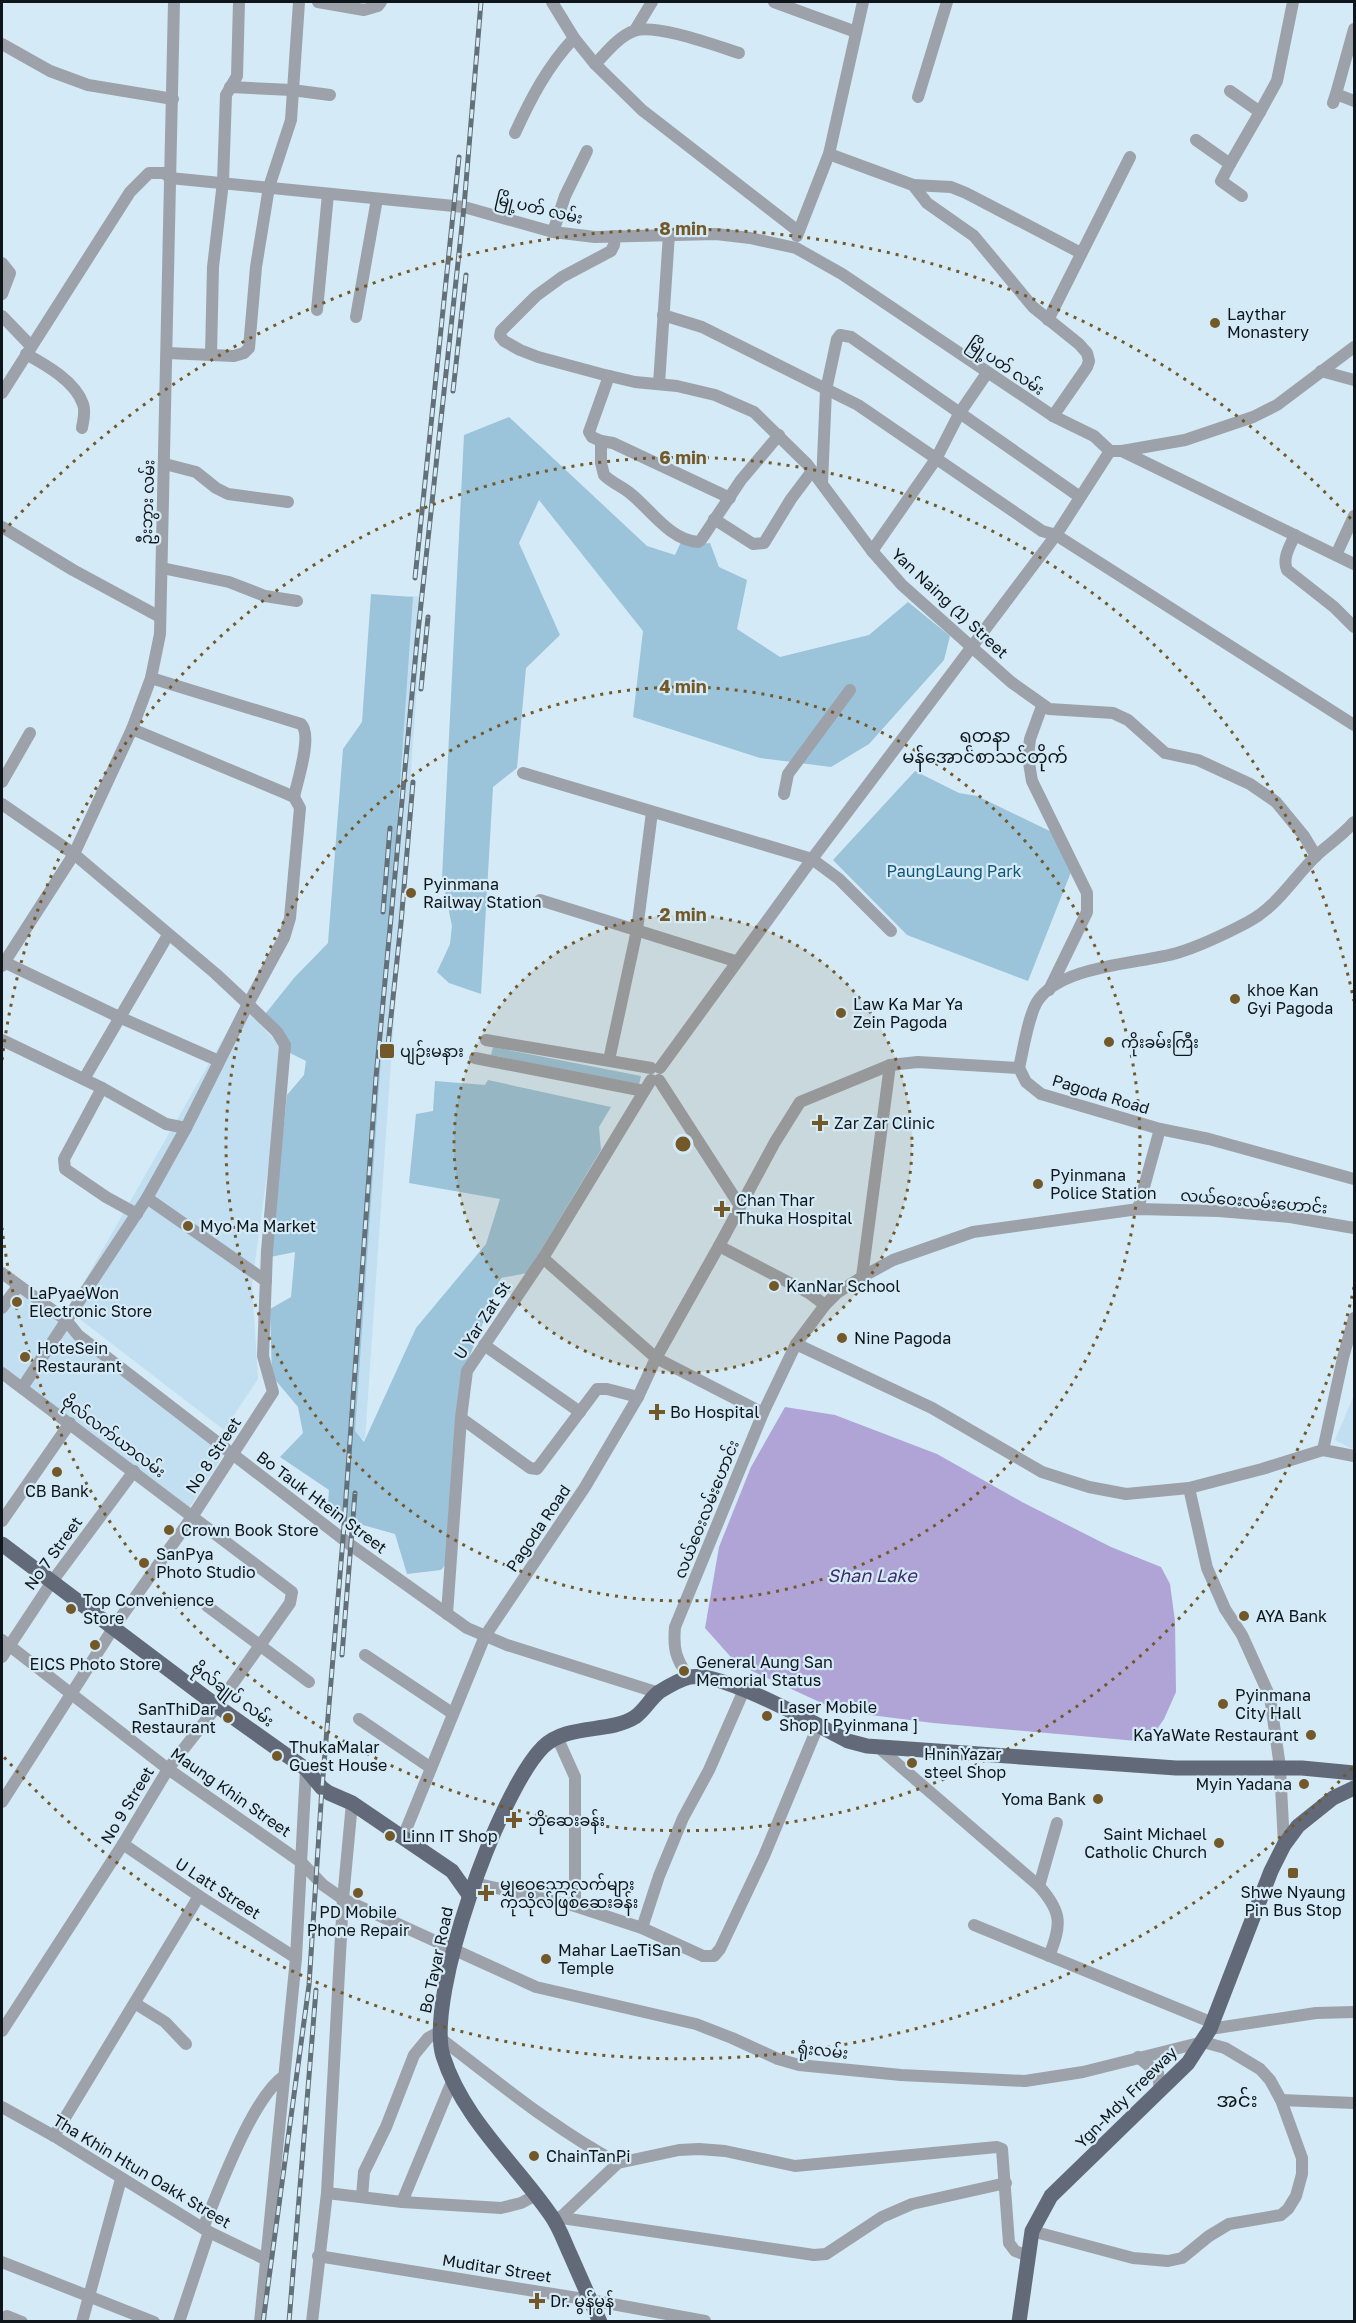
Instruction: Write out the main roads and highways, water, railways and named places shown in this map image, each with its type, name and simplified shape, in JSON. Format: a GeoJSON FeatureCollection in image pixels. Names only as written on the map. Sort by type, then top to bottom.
{"type":"FeatureCollection","features":[{"type":"Feature","properties":{"kind":"main road","name":"ဗိုလ်ချုပ် လမ်း"},"geometry":{"type":"LineString","coordinates":[[2,1544],[217,1706],[306,1769],[322,1788],[352,1803],[403,1837],[452,1871],[471,1889]]}},
{"type":"Feature","properties":{"kind":"main road","name":"Bo Tayar Road"},"geometry":{"type":"LineString","coordinates":[[600,2322],[556,2217],[485,2135],[453,2079],[443,2055],[440,2035],[453,1951],[471,1889],[514,1789],[543,1747],[557,1737],[633,1718],[644,1711],[659,1693],[688,1677],[706,1677],[744,1690],[848,1741],[878,1747],[1176,1767],[1280,1767],[1354,1773]]}},
{"type":"Feature","properties":{"kind":"main road","name":"Ygn-Mdy Freeway"},"geometry":{"type":"LineString","coordinates":[[1019,2322],[1032,2230],[1051,2196],[1188,2063],[1208,2031],[1284,1845],[1298,1826],[1333,1798],[1354,1788]]}},
{"type":"Feature","properties":{"kind":"water","name":"Shan Lake"},"geometry":{"type":"Polygon","coordinates":[[[785,1407],[835,1415],[937,1454],[1022,1502],[1111,1547],[1161,1567],[1170,1584],[1175,1621],[1176,1692],[1164,1719],[1148,1742],[933,1723],[839,1711],[737,1664],[705,1628],[719,1547],[751,1467],[785,1407]]]}},
{"type":"Feature","properties":{"kind":"railway"},"geometry":{"type":"LineString","coordinates":[[263,2322],[309,1985],[376,1077],[417,641],[464,207],[481,2]]}},
{"type":"Feature","properties":{"kind":"railway"},"geometry":{"type":"LineString","coordinates":[[415,578],[459,157]]}},
{"type":"Feature","properties":{"kind":"railway"},"geometry":{"type":"LineString","coordinates":[[453,391],[466,275]]}},
{"type":"Feature","properties":{"kind":"railway"},"geometry":{"type":"LineString","coordinates":[[421,689],[428,617]]}},
{"type":"Feature","properties":{"kind":"railway"},"geometry":{"type":"LineString","coordinates":[[388,1045],[413,782]]}},
{"type":"Feature","properties":{"kind":"railway"},"geometry":{"type":"LineString","coordinates":[[383,912],[390,828]]}},
{"type":"Feature","properties":{"kind":"railway"},"geometry":{"type":"LineString","coordinates":[[342,1655],[355,1493]]}},
{"type":"Feature","properties":{"kind":"railway"},"geometry":{"type":"LineString","coordinates":[[289,2322],[316,1990]]}},
{"type":"Feature","properties":{"kind":"place","name":"Laythar Monastery"},"geometry":{"type":"Point","coordinates":[1215,323]}},
{"type":"Feature","properties":{"kind":"place","name":"Pyinmana Railway Station"},"geometry":{"type":"Point","coordinates":[411,893]}},
{"type":"Feature","properties":{"kind":"place","name":"khoe Kan Gyi Pagoda"},"geometry":{"type":"Point","coordinates":[1235,999]}},
{"type":"Feature","properties":{"kind":"place","name":"Law Ka Mar Ya Zein Pagoda"},"geometry":{"type":"Point","coordinates":[841,1013]}},
{"type":"Feature","properties":{"kind":"place","name":"ကိုးခမ်းကြီး"},"geometry":{"type":"Point","coordinates":[1109,1042]}},
{"type":"Feature","properties":{"kind":"place","name":"ပျဉ်းမနား"},"geometry":{"type":"Point","coordinates":[387,1051]}},
{"type":"Feature","properties":{"kind":"place","name":"Zar Zar Clinic"},"geometry":{"type":"Point","coordinates":[820,1123]}},
{"type":"Feature","properties":{"kind":"place","name":"Pyinmana Police Station"},"geometry":{"type":"Point","coordinates":[1038,1184]}},
{"type":"Feature","properties":{"kind":"place","name":"Chan Thar Thuka Hospital"},"geometry":{"type":"Point","coordinates":[722,1209]}},
{"type":"Feature","properties":{"kind":"place","name":"Myo Ma Market"},"geometry":{"type":"Point","coordinates":[188,1226]}},
{"type":"Feature","properties":{"kind":"place","name":"KanNar School"},"geometry":{"type":"Point","coordinates":[774,1286]}},
{"type":"Feature","properties":{"kind":"place","name":"LaPyaeWon Electronic Store"},"geometry":{"type":"Point","coordinates":[17,1302]}},
{"type":"Feature","properties":{"kind":"place","name":"Nine Pagoda"},"geometry":{"type":"Point","coordinates":[842,1338]}},
{"type":"Feature","properties":{"kind":"place","name":"HoteSein Restaurant"},"geometry":{"type":"Point","coordinates":[25,1357]}},
{"type":"Feature","properties":{"kind":"place","name":"Bo Hospital"},"geometry":{"type":"Point","coordinates":[657,1412]}},
{"type":"Feature","properties":{"kind":"place","name":"CB Bank"},"geometry":{"type":"Point","coordinates":[57,1472]}},
{"type":"Feature","properties":{"kind":"place","name":"Crown Book Store"},"geometry":{"type":"Point","coordinates":[169,1530]}},
{"type":"Feature","properties":{"kind":"place","name":"SanPya Photo Studio"},"geometry":{"type":"Point","coordinates":[144,1563]}},
{"type":"Feature","properties":{"kind":"place","name":"Top Convenience Store"},"geometry":{"type":"Point","coordinates":[71,1609]}},
{"type":"Feature","properties":{"kind":"place","name":"AYA Bank"},"geometry":{"type":"Point","coordinates":[1244,1616]}},
{"type":"Feature","properties":{"kind":"place","name":"EICS Photo Store"},"geometry":{"type":"Point","coordinates":[95,1645]}},
{"type":"Feature","properties":{"kind":"place","name":"General Aung San Memorial Status"},"geometry":{"type":"Point","coordinates":[684,1671]}},
{"type":"Feature","properties":{"kind":"place","name":"Pyinmana City Hall"},"geometry":{"type":"Point","coordinates":[1223,1704]}},
{"type":"Feature","properties":{"kind":"place","name":"Laser Mobile Shop [ Pyinmana ]"},"geometry":{"type":"Point","coordinates":[767,1716]}},
{"type":"Feature","properties":{"kind":"place","name":"SanThiDar Restaurant"},"geometry":{"type":"Point","coordinates":[228,1718]}},
{"type":"Feature","properties":{"kind":"place","name":"KaYaWate Restaurant"},"geometry":{"type":"Point","coordinates":[1311,1735]}},
{"type":"Feature","properties":{"kind":"place","name":"ThukaMalar Guest House"},"geometry":{"type":"Point","coordinates":[277,1756]}},
{"type":"Feature","properties":{"kind":"place","name":"HninYazar steel Shop"},"geometry":{"type":"Point","coordinates":[912,1763]}},
{"type":"Feature","properties":{"kind":"place","name":"Myin Yadana"},"geometry":{"type":"Point","coordinates":[1304,1784]}},
{"type":"Feature","properties":{"kind":"place","name":"Yoma Bank"},"geometry":{"type":"Point","coordinates":[1098,1799]}},
{"type":"Feature","properties":{"kind":"place","name":"ဘိုဆေးခန်း"},"geometry":{"type":"Point","coordinates":[514,1820]}},
{"type":"Feature","properties":{"kind":"place","name":"Linn IT Shop"},"geometry":{"type":"Point","coordinates":[390,1836]}},
{"type":"Feature","properties":{"kind":"place","name":"Saint Michael Catholic Church"},"geometry":{"type":"Point","coordinates":[1219,1843]}},
{"type":"Feature","properties":{"kind":"place","name":"Shwe Nyaung Pin Bus Stop"},"geometry":{"type":"Point","coordinates":[1293,1873]}},
{"type":"Feature","properties":{"kind":"place","name":"PD Mobile Phone Repair"},"geometry":{"type":"Point","coordinates":[358,1893]}},
{"type":"Feature","properties":{"kind":"place","name":"မျှဝေသောလက်များ ကုသိုလ်ဖြစ်ဆေးခန်း"},"geometry":{"type":"Point","coordinates":[486,1893]}},
{"type":"Feature","properties":{"kind":"place","name":"Mahar LaeTiSan Temple"},"geometry":{"type":"Point","coordinates":[546,1959]}},
{"type":"Feature","properties":{"kind":"place","name":"ChainTanPi"},"geometry":{"type":"Point","coordinates":[534,2156]}},
{"type":"Feature","properties":{"kind":"place","name":"Dr. မွန်မွန်"},"geometry":{"type":"Point","coordinates":[537,2301]}},
{"type":"Feature","properties":{"kind":"district","name":"ရတနာ မန်အောင်စာသင်တိုက်"},"geometry":{"type":"Point","coordinates":[985,746]}},
{"type":"Feature","properties":{"kind":"district","name":"အင်း"},"geometry":{"type":"Point","coordinates":[1237,2100]}},
{"type":"Feature","properties":{"kind":"park label","name":"PaungLaung Park"},"geometry":{"type":"Point","coordinates":[954,871]}}]}
